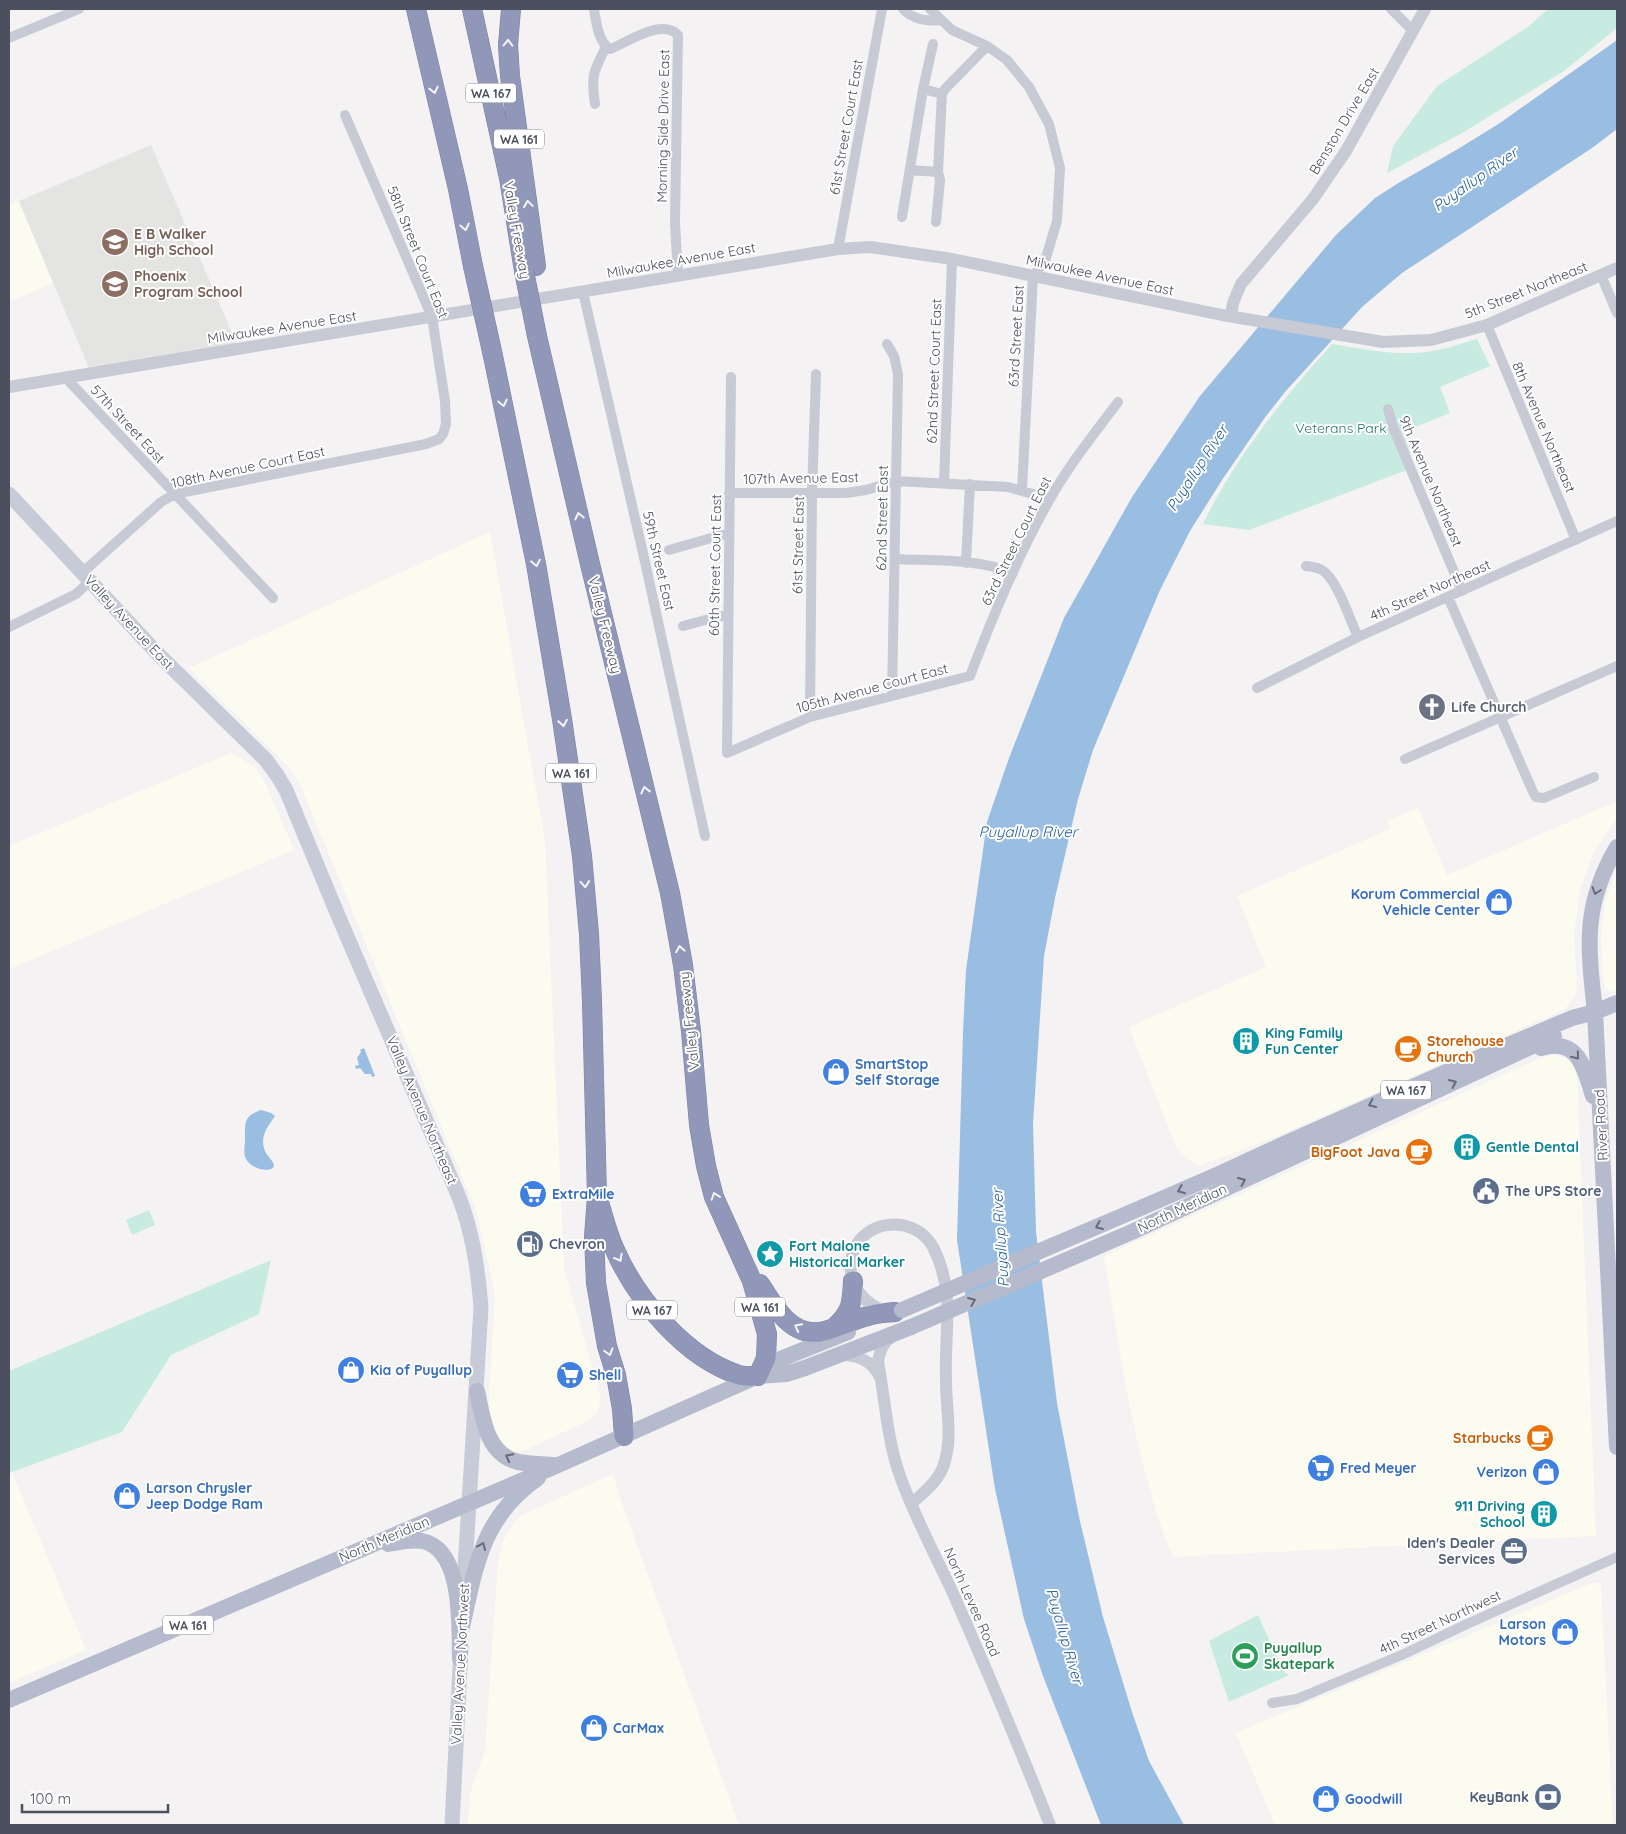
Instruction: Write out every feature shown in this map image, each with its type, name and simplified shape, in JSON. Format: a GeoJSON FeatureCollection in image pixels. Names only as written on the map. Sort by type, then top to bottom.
{"type":"FeatureCollection","features":[{"type":"Feature","properties":{"kind":"highway","name":"WA 161"},"geometry":{"type":"LineString","coordinates":[[416,9],[458,189],[538,573],[564,728],[582,856],[591,972],[596,1283],[607,1346],[616,1375],[622,1409],[624,1436]]}},
{"type":"Feature","properties":{"kind":"highway","name":"Valley Freeway"},"geometry":{"type":"LineString","coordinates":[[472,9],[530,270],[558,425],[670,893],[683,964],[699,1125],[706,1166],[714,1197],[734,1240]]}},
{"type":"Feature","properties":{"kind":"highway","name":"WA 161"},"geometry":{"type":"LineString","coordinates":[[511,9],[508,44],[510,76],[530,270]]}},
{"type":"Feature","properties":{"kind":"highway","name":"WA 167"},"geometry":{"type":"LineString","coordinates":[[596,1196],[615,1250],[640,1296],[661,1320],[699,1355],[741,1376],[758,1376]]}},
{"type":"Feature","properties":{"kind":"highway","name":"WA 161"},"geometry":{"type":"LineString","coordinates":[[734,1240],[752,1281],[767,1334],[766,1358],[758,1376]]}},
{"type":"Feature","properties":{"kind":"highway","name":"WA 167"},"geometry":{"type":"LineString","coordinates":[[734,1240],[769,1298],[786,1321],[806,1332],[820,1332],[870,1315],[898,1311]]}},
{"type":"Feature","properties":{"kind":"highway"},"geometry":{"type":"LineString","coordinates":[[836,1327],[849,1312],[853,1281]]}},
{"type":"Feature","properties":{"kind":"main road","name":"Valley Avenue East"},"geometry":{"type":"LineString","coordinates":[[9,494],[157,653],[252,747]]}},
{"type":"Feature","properties":{"kind":"main road","name":"Valley Avenue Northeast"},"geometry":{"type":"LineString","coordinates":[[252,747],[277,774],[286,790],[467,1218],[474,1245],[481,1308],[477,1391],[468,1502]]}},
{"type":"Feature","properties":{"kind":"main road"},"geometry":{"type":"LineString","coordinates":[[1617,847],[1604,870],[1593,901],[1590,920],[1589,955],[1603,995],[1610,1000],[1617,1001]]}},
{"type":"Feature","properties":{"kind":"main road","name":"River Road"},"geometry":{"type":"LineString","coordinates":[[1589,955],[1595,1012],[1617,1448]]}},
{"type":"Feature","properties":{"kind":"main road","name":"North Meridian"},"geometry":{"type":"LineString","coordinates":[[758,1376],[786,1374],[840,1355],[1134,1231],[1376,1118],[1515,1056],[1569,1029],[1595,1012],[1617,1001]]}},
{"type":"Feature","properties":{"kind":"main road","name":"North Meridian"},"geometry":{"type":"LineString","coordinates":[[9,1700],[624,1436],[758,1376],[778,1360],[1219,1174],[1473,1060],[1572,1018],[1595,1012]]}},
{"type":"Feature","properties":{"kind":"main road","name":"WA 167"},"geometry":{"type":"LineString","coordinates":[[1515,1056],[1559,1045],[1570,1049],[1581,1061],[1588,1078],[1601,1129]]}},
{"type":"Feature","properties":{"kind":"main road"},"geometry":{"type":"LineString","coordinates":[[477,1391],[487,1434],[492,1444],[500,1452],[518,1462],[556,1466]]}},
{"type":"Feature","properties":{"kind":"main road"},"geometry":{"type":"LineString","coordinates":[[462,1627],[479,1554],[489,1530],[511,1502],[532,1483],[556,1466]]}},
{"type":"Feature","properties":{"kind":"main road","name":"Valley Avenue Northwest"},"geometry":{"type":"LineString","coordinates":[[452,1825],[468,1502]]}},
{"type":"Feature","properties":{"kind":"main road"},"geometry":{"type":"LineString","coordinates":[[366,1547],[408,1540],[422,1541],[438,1550],[452,1572],[457,1590],[460,1659]]}},
{"type":"Feature","properties":{"kind":"street"},"geometry":{"type":"LineString","coordinates":[[9,38],[79,9]]}},
{"type":"Feature","properties":{"kind":"street"},"geometry":{"type":"LineString","coordinates":[[594,9],[600,37],[606,47],[594,70],[592,82],[595,104]]}},
{"type":"Feature","properties":{"kind":"street","name":"61st Street Court East"},"geometry":{"type":"LineString","coordinates":[[838,249],[882,9]]}},
{"type":"Feature","properties":{"kind":"street"},"geometry":{"type":"LineString","coordinates":[[903,9],[908,15],[930,22],[941,20],[943,9]]}},
{"type":"Feature","properties":{"kind":"street","name":"63rd Street East"},"geometry":{"type":"LineString","coordinates":[[930,9],[952,30],[987,46],[1007,60],[1018,72],[1040,105],[1051,130],[1060,168],[1057,221],[1045,261],[1033,276],[1022,490]]}},
{"type":"Feature","properties":{"kind":"street"},"geometry":{"type":"LineString","coordinates":[[1391,9],[1413,31]]}},
{"type":"Feature","properties":{"kind":"street","name":"Benston Drive East"},"geometry":{"type":"LineString","coordinates":[[1236,317],[1233,303],[1241,284],[1327,180],[1346,151],[1425,9]]}},
{"type":"Feature","properties":{"kind":"street","name":"Morning Side Drive East"},"geometry":{"type":"LineString","coordinates":[[606,47],[610,49],[658,28],[669,28],[678,35],[675,214],[678,276]]}},
{"type":"Feature","properties":{"kind":"street"},"geometry":{"type":"LineString","coordinates":[[902,217],[923,89],[934,44]]}},
{"type":"Feature","properties":{"kind":"street"},"geometry":{"type":"LineString","coordinates":[[936,222],[940,180],[938,172],[942,94],[987,46]]}},
{"type":"Feature","properties":{"kind":"street"},"geometry":{"type":"LineString","coordinates":[[923,89],[942,94]]}},
{"type":"Feature","properties":{"kind":"street","name":"58th Street Court East"},"geometry":{"type":"LineString","coordinates":[[345,115],[432,317],[445,401],[446,424],[443,434]]}},
{"type":"Feature","properties":{"kind":"street"},"geometry":{"type":"LineString","coordinates":[[910,170],[938,172]]}},
{"type":"Feature","properties":{"kind":"street","name":"Milwaukee Avenue East"},"geometry":{"type":"LineString","coordinates":[[9,388],[65,377],[838,249],[878,248],[952,259],[1236,317],[1357,339]]}},
{"type":"Feature","properties":{"kind":"street","name":"62nd Street Court East"},"geometry":{"type":"LineString","coordinates":[[944,483],[952,259]]}},
{"type":"Feature","properties":{"kind":"street","name":"5th Street Northeast"},"geometry":{"type":"LineString","coordinates":[[1357,339],[1383,342],[1431,340],[1487,325],[1617,268]]}},
{"type":"Feature","properties":{"kind":"street"},"geometry":{"type":"LineString","coordinates":[[1602,275],[1617,313]]}},
{"type":"Feature","properties":{"kind":"street","name":"59th Street East"},"geometry":{"type":"LineString","coordinates":[[583,292],[705,836]]}},
{"type":"Feature","properties":{"kind":"street","name":"8th Avenue Northeast"},"geometry":{"type":"LineString","coordinates":[[1487,325],[1576,540]]}},
{"type":"Feature","properties":{"kind":"street","name":"62nd Street East"},"geometry":{"type":"LineString","coordinates":[[887,344],[894,356],[898,374],[892,695]]}},
{"type":"Feature","properties":{"kind":"street","name":"61st Street East"},"geometry":{"type":"LineString","coordinates":[[810,716],[812,494],[816,374]]}},
{"type":"Feature","properties":{"kind":"street","name":"57th Street East"},"geometry":{"type":"LineString","coordinates":[[65,377],[273,598]]}},
{"type":"Feature","properties":{"kind":"street","name":"60th Street Court East"},"geometry":{"type":"LineString","coordinates":[[728,753],[731,377]]}},
{"type":"Feature","properties":{"kind":"street","name":"63rd Street Court East"},"geometry":{"type":"LineString","coordinates":[[970,676],[1013,573],[1050,499],[1065,474],[1118,402]]}},
{"type":"Feature","properties":{"kind":"street","name":"9th Avenue Northeast"},"geometry":{"type":"LineString","coordinates":[[1388,409],[1393,427],[1462,590]]}},
{"type":"Feature","properties":{"kind":"street","name":"108th Avenue Court East"},"geometry":{"type":"LineString","coordinates":[[9,627],[76,594],[86,577],[161,502],[175,494],[426,444],[439,439],[443,434]]}},
{"type":"Feature","properties":{"kind":"street","name":"107th Avenue East"},"geometry":{"type":"LineString","coordinates":[[729,494],[812,494],[866,490],[896,481],[970,484],[1022,490],[1050,499]]}},
{"type":"Feature","properties":{"kind":"street"},"geometry":{"type":"LineString","coordinates":[[966,562],[970,484]]}},
{"type":"Feature","properties":{"kind":"street","name":"4th Street Northeast"},"geometry":{"type":"LineString","coordinates":[[1257,688],[1358,637],[1617,521]]}},
{"type":"Feature","properties":{"kind":"street"},"geometry":{"type":"LineString","coordinates":[[669,550],[729,533]]}},
{"type":"Feature","properties":{"kind":"street"},"geometry":{"type":"LineString","coordinates":[[895,559],[966,562],[1013,573]]}},
{"type":"Feature","properties":{"kind":"street"},"geometry":{"type":"LineString","coordinates":[[1306,566],[1324,570],[1332,580],[1358,637]]}},
{"type":"Feature","properties":{"kind":"street"},"geometry":{"type":"LineString","coordinates":[[1448,597],[1536,797],[1544,798],[1594,777]]}},
{"type":"Feature","properties":{"kind":"street"},"geometry":{"type":"LineString","coordinates":[[683,626],[728,614]]}},
{"type":"Feature","properties":{"kind":"street"},"geometry":{"type":"LineString","coordinates":[[1405,758],[1617,666]]}},
{"type":"Feature","properties":{"kind":"street","name":"105th Avenue Court East"},"geometry":{"type":"LineString","coordinates":[[728,753],[810,716],[970,676]]}},
{"type":"Feature","properties":{"kind":"street"},"geometry":{"type":"LineString","coordinates":[[898,1311],[876,1308],[862,1297],[853,1281],[851,1260],[859,1241],[875,1228],[894,1224],[914,1229],[930,1242],[942,1270],[949,1307],[946,1380],[948,1446],[940,1474],[911,1504]]}},
{"type":"Feature","properties":{"kind":"street","name":"North Levee Road"},"geometry":{"type":"LineString","coordinates":[[905,1329],[888,1339],[880,1352],[878,1362],[893,1451],[899,1473],[911,1504],[1011,1726],[1050,1825]]}},
{"type":"Feature","properties":{"kind":"street"},"geometry":{"type":"LineString","coordinates":[[840,1355],[852,1355],[868,1362],[875,1369],[883,1387]]}},
{"type":"Feature","properties":{"kind":"street","name":"4th Street Northwest"},"geometry":{"type":"LineString","coordinates":[[1272,1703],[1297,1699],[1404,1654],[1617,1557]]}},
{"type":"Feature","properties":{"kind":"shaded area","name":"E B Walker High School"},"geometry":{"type":"Polygon","coordinates":[[[151,145],[239,349],[91,373],[19,201],[151,145]]]}},
{"type":"Feature","properties":{"kind":"shaded area"},"geometry":{"type":"Polygon","coordinates":[[[19,201],[53,283],[9,302],[9,205],[19,201]]]}},
{"type":"Feature","properties":{"kind":"shaded area"},"geometry":{"type":"Polygon","coordinates":[[[490,532],[545,841],[564,1268],[601,1398],[598,1411],[592,1419],[525,1450],[510,1453],[501,1445],[490,1423],[489,1395],[495,1294],[476,1210],[302,789],[291,769],[189,668],[490,532]]]}},
{"type":"Feature","properties":{"kind":"shaded area"},"geometry":{"type":"Polygon","coordinates":[[[231,753],[254,766],[264,780],[294,850],[9,969],[9,846],[231,753]]]}},
{"type":"Feature","properties":{"kind":"shaded area"},"geometry":{"type":"Polygon","coordinates":[[[1617,801],[1617,819],[1599,843],[1580,889],[1574,936],[1577,987],[1575,996],[1565,1009],[1275,1137],[1200,1166],[1177,1149],[1129,1027],[1266,967],[1237,896],[1390,829],[1387,821],[1418,808],[1447,875],[1617,801]]]}},
{"type":"Feature","properties":{"kind":"shaded area"},"geometry":{"type":"Polygon","coordinates":[[[1617,870],[1617,990],[1611,992],[1605,988],[1601,938],[1605,901],[1617,870]]]}},
{"type":"Feature","properties":{"kind":"shaded area"},"geometry":{"type":"Polygon","coordinates":[[[1551,1055],[1560,1056],[1568,1060],[1574,1067],[1577,1076],[1596,1536],[1174,1557],[1156,1511],[1140,1453],[1127,1393],[1104,1256],[1536,1060],[1551,1055]]]}},
{"type":"Feature","properties":{"kind":"shaded area"},"geometry":{"type":"Polygon","coordinates":[[[12,1472],[86,1650],[9,1683],[9,1473],[12,1472]]]}},
{"type":"Feature","properties":{"kind":"shaded area"},"geometry":{"type":"Polygon","coordinates":[[[613,1474],[621,1501],[739,1825],[468,1825],[470,1793],[485,1751],[498,1562],[503,1541],[514,1523],[522,1515],[613,1474]]]}},
{"type":"Feature","properties":{"kind":"shaded area"},"geometry":{"type":"Polygon","coordinates":[[[1592,1583],[1601,1585],[1613,1825],[1275,1825],[1236,1733],[1592,1583]]]}},
{"type":"Feature","properties":{"kind":"green space"},"geometry":{"type":"Polygon","coordinates":[[[1548,9],[1617,9],[1617,28],[1564,71],[1462,133],[1387,173],[1393,146],[1437,86],[1529,26],[1548,9]]]}},
{"type":"Feature","properties":{"kind":"green space","name":"Veterans Park"},"geometry":{"type":"Polygon","coordinates":[[[1477,339],[1490,366],[1440,387],[1450,413],[1403,432],[1415,467],[1249,530],[1203,524],[1245,452],[1278,407],[1332,344],[1382,352],[1420,353],[1477,339]]]}},
{"type":"Feature","properties":{"kind":"green space"},"geometry":{"type":"Polygon","coordinates":[[[149,1210],[155,1225],[132,1235],[126,1220],[149,1210]]]}},
{"type":"Feature","properties":{"kind":"green space"},"geometry":{"type":"Polygon","coordinates":[[[271,1260],[259,1314],[171,1355],[122,1432],[9,1473],[9,1371],[271,1260]]]}},
{"type":"Feature","properties":{"kind":"green space","name":"Puyallup Skatepark"},"geometry":{"type":"Polygon","coordinates":[[[1258,1615],[1283,1671],[1289,1675],[1229,1702],[1209,1641],[1258,1615]]]}},
{"type":"Feature","properties":{"kind":"water","name":"Puyallup River"},"geometry":{"type":"Polygon","coordinates":[[[1617,40],[1617,129],[1592,148],[1402,273],[1362,307],[1285,392],[1266,416],[1190,531],[1160,590],[1093,750],[1078,799],[1055,898],[1044,956],[1033,1124],[1036,1232],[1057,1403],[1079,1517],[1103,1617],[1149,1761],[1184,1825],[1101,1825],[1043,1676],[1024,1619],[995,1489],[957,1240],[966,970],[987,822],[1009,758],[1064,618],[1132,497],[1200,396],[1336,235],[1375,198],[1500,123],[1617,40]]]}},
{"type":"Feature","properties":{"kind":"water"},"geometry":{"type":"Polygon","coordinates":[[[364,1048],[375,1076],[372,1077],[371,1074],[365,1074],[360,1068],[356,1069],[355,1066],[359,1065],[357,1058],[361,1052],[360,1050],[364,1048]]]}},
{"type":"Feature","properties":{"kind":"water"},"geometry":{"type":"Polygon","coordinates":[[[261,1110],[275,1116],[267,1128],[263,1141],[265,1151],[274,1165],[273,1168],[266,1170],[248,1162],[244,1152],[246,1121],[255,1112],[261,1110]]]}},
{"type":"Feature","properties":{"kind":"place","name":"E B Walker High School"},"geometry":{"type":"Point","coordinates":[115,242]}},
{"type":"Feature","properties":{"kind":"place","name":"Phoenix Program School"},"geometry":{"type":"Point","coordinates":[115,284]}},
{"type":"Feature","properties":{"kind":"place","name":"Life Church"},"geometry":{"type":"Point","coordinates":[1432,707]}},
{"type":"Feature","properties":{"kind":"place","name":"Korum Commercial Vehicle Center"},"geometry":{"type":"Point","coordinates":[1499,902]}},
{"type":"Feature","properties":{"kind":"place","name":"King Family Fun Center"},"geometry":{"type":"Point","coordinates":[1246,1041]}},
{"type":"Feature","properties":{"kind":"place","name":"Storehouse Church"},"geometry":{"type":"Point","coordinates":[1408,1049]}},
{"type":"Feature","properties":{"kind":"place","name":"SmartStop Self Storage"},"geometry":{"type":"Point","coordinates":[836,1072]}},
{"type":"Feature","properties":{"kind":"place","name":"Gentle Dental"},"geometry":{"type":"Point","coordinates":[1467,1147]}},
{"type":"Feature","properties":{"kind":"place","name":"BigFoot Java"},"geometry":{"type":"Point","coordinates":[1419,1152]}},
{"type":"Feature","properties":{"kind":"place","name":"The UPS Store"},"geometry":{"type":"Point","coordinates":[1486,1191]}},
{"type":"Feature","properties":{"kind":"place","name":"ExtraMile"},"geometry":{"type":"Point","coordinates":[533,1194]}},
{"type":"Feature","properties":{"kind":"place","name":"Chevron"},"geometry":{"type":"Point","coordinates":[530,1244]}},
{"type":"Feature","properties":{"kind":"place","name":"Fort Malone Historical Marker"},"geometry":{"type":"Point","coordinates":[770,1254]}},
{"type":"Feature","properties":{"kind":"place","name":"Kia of Puyallup"},"geometry":{"type":"Point","coordinates":[351,1370]}},
{"type":"Feature","properties":{"kind":"place","name":"Shell"},"geometry":{"type":"Point","coordinates":[570,1375]}},
{"type":"Feature","properties":{"kind":"place","name":"Starbucks"},"geometry":{"type":"Point","coordinates":[1540,1438]}},
{"type":"Feature","properties":{"kind":"place","name":"Fred Meyer"},"geometry":{"type":"Point","coordinates":[1321,1468]}},
{"type":"Feature","properties":{"kind":"place","name":"Verizon"},"geometry":{"type":"Point","coordinates":[1546,1472]}},
{"type":"Feature","properties":{"kind":"place","name":"Larson Chrysler Jeep Dodge Ram"},"geometry":{"type":"Point","coordinates":[127,1496]}},
{"type":"Feature","properties":{"kind":"place","name":"911 Driving School"},"geometry":{"type":"Point","coordinates":[1544,1514]}},
{"type":"Feature","properties":{"kind":"place","name":"Iden's Dealer Services"},"geometry":{"type":"Point","coordinates":[1514,1551]}},
{"type":"Feature","properties":{"kind":"place","name":"Larson Motors"},"geometry":{"type":"Point","coordinates":[1565,1632]}},
{"type":"Feature","properties":{"kind":"place","name":"Puyallup Skatepark"},"geometry":{"type":"Point","coordinates":[1245,1656]}},
{"type":"Feature","properties":{"kind":"place","name":"CarMax"},"geometry":{"type":"Point","coordinates":[594,1728]}},
{"type":"Feature","properties":{"kind":"place","name":"KeyBank"},"geometry":{"type":"Point","coordinates":[1548,1797]}},
{"type":"Feature","properties":{"kind":"place","name":"Goodwill"},"geometry":{"type":"Point","coordinates":[1326,1799]}}]}
